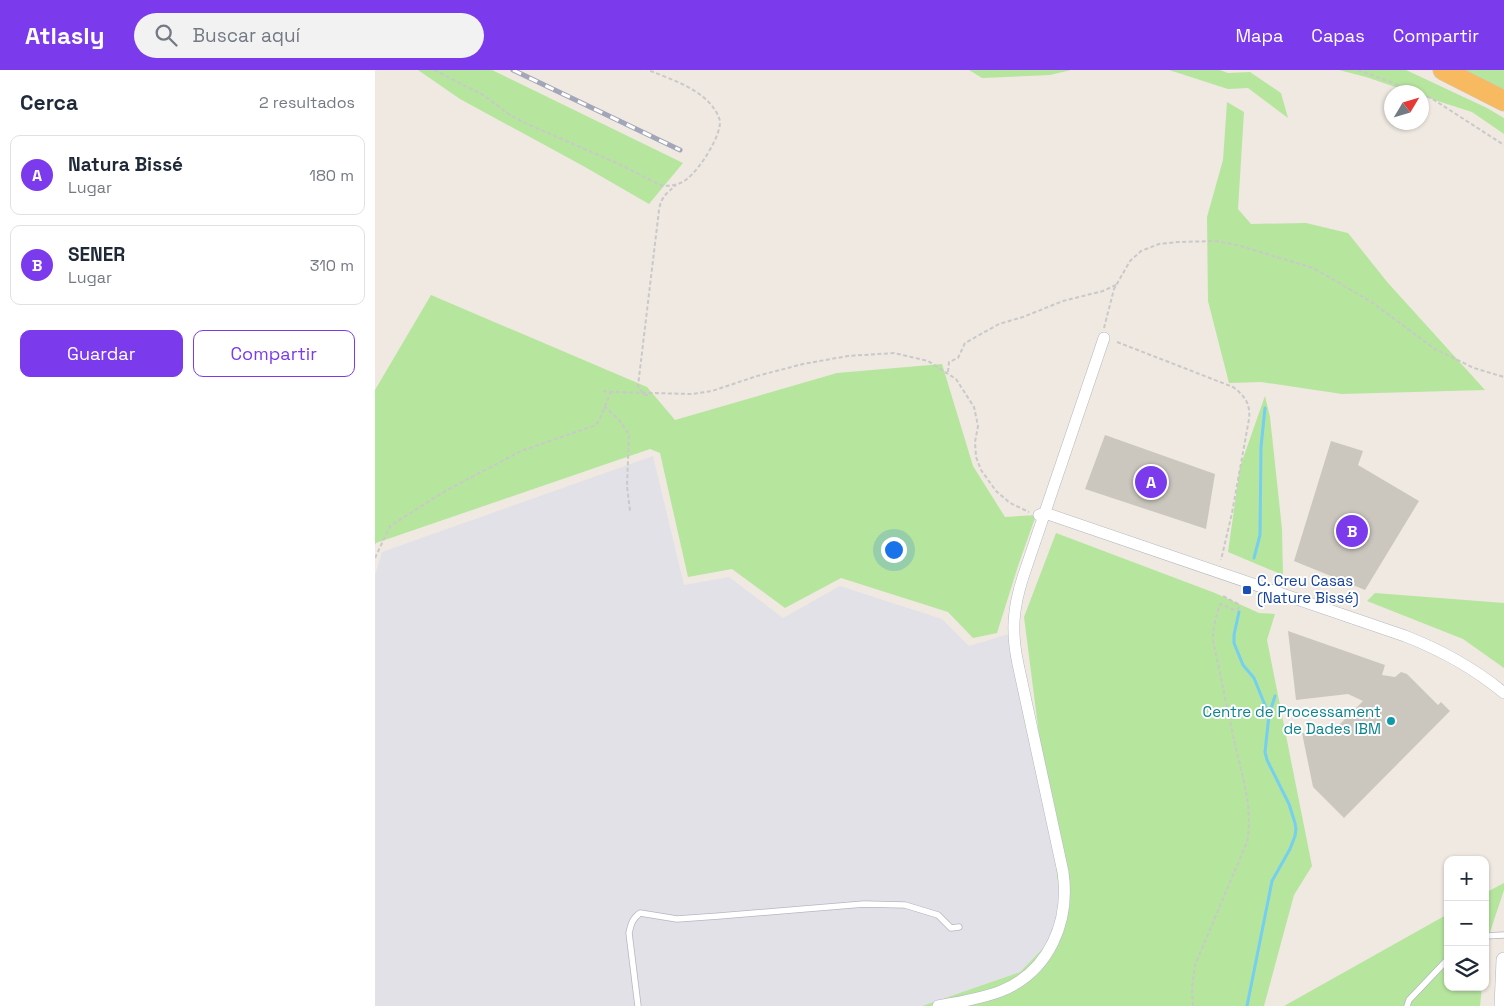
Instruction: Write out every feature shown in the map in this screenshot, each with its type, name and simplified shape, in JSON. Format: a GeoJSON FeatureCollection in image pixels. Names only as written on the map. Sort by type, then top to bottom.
{"type":"FeatureCollection","features":[{"type":"Feature","properties":{"kind":"highway"},"geometry":{"type":"LineString","coordinates":[[1443,70],[1504,101]]}},
{"type":"Feature","properties":{"kind":"street"},"geometry":{"type":"LineString","coordinates":[[938,1006],[987,996],[1001,991],[1024,978],[1042,960],[1049,949],[1056,936],[1062,917],[1065,896],[1063,872],[1016,656],[1013,626],[1018,593],[1042,514],[1104,338]]}},
{"type":"Feature","properties":{"kind":"street"},"geometry":{"type":"LineString","coordinates":[[1042,514],[1405,636],[1447,654],[1504,693]]}},
{"type":"Feature","properties":{"kind":"street"},"geometry":{"type":"LineString","coordinates":[[1502,1006],[1504,960]]}},
{"type":"Feature","properties":{"kind":"lane"},"geometry":{"type":"LineString","coordinates":[[638,1006],[629,933],[634,917],[640,913],[677,919],[864,904],[905,904],[937,916],[951,928],[959,927]]}},
{"type":"Feature","properties":{"kind":"lane"},"geometry":{"type":"LineString","coordinates":[[1489,936],[1504,935]]}},
{"type":"Feature","properties":{"kind":"lane"},"geometry":{"type":"LineString","coordinates":[[1407,1006],[1409,1000],[1444,963]]}},
{"type":"Feature","properties":{"kind":"path"},"geometry":{"type":"LineString","coordinates":[[433,70],[483,95],[523,122],[621,165],[659,185],[676,185]]}},
{"type":"Feature","properties":{"kind":"path"},"geometry":{"type":"LineString","coordinates":[[643,393],[638,386],[661,201],[676,185],[689,178],[714,142],[720,125],[720,119],[710,102],[683,83],[648,70]]}},
{"type":"Feature","properties":{"kind":"path"},"geometry":{"type":"LineString","coordinates":[[1358,70],[1399,85]]}},
{"type":"Feature","properties":{"kind":"path"},"geometry":{"type":"LineString","coordinates":[[1429,97],[1504,145]]}},
{"type":"Feature","properties":{"kind":"path"},"geometry":{"type":"LineString","coordinates":[[1104,338],[1102,335],[1116,285],[1130,261],[1141,252],[1159,244],[1216,241],[1237,245],[1313,268],[1370,301],[1435,348],[1474,368],[1504,377]]}},
{"type":"Feature","properties":{"kind":"path"},"geometry":{"type":"LineString","coordinates":[[948,372],[949,362],[958,358],[965,343],[999,324],[1023,317],[1063,301],[1103,291],[1116,285]]}},
{"type":"Feature","properties":{"kind":"path"},"geometry":{"type":"LineString","coordinates":[[1117,342],[1233,386],[1246,400],[1249,409],[1249,419],[1232,514],[1221,560]]}},
{"type":"Feature","properties":{"kind":"path"},"geometry":{"type":"LineString","coordinates":[[603,391],[692,394],[712,391],[757,376],[803,364],[857,355],[894,353],[928,361],[948,372],[956,379],[974,407],[978,426],[975,442],[976,457],[981,470],[996,491],[1010,503],[1026,511],[1042,514]]}},
{"type":"Feature","properties":{"kind":"path"},"geometry":{"type":"LineString","coordinates":[[375,558],[390,526],[447,490],[521,451],[596,425],[603,415],[604,406],[611,392]]}},
{"type":"Feature","properties":{"kind":"path"},"geometry":{"type":"LineString","coordinates":[[604,406],[619,420],[629,434],[627,486],[630,512]]}},
{"type":"Feature","properties":{"kind":"path"},"geometry":{"type":"LineString","coordinates":[[1193,1006],[1192,988],[1195,965],[1247,842],[1249,831],[1245,788],[1213,641],[1220,604],[1235,610],[1239,606],[1221,596]]}},
{"type":"Feature","properties":{"kind":"shaded area"},"geometry":{"type":"Polygon","coordinates":[[[653,456],[684,585],[729,577],[783,618],[840,586],[942,619],[969,646],[1009,634],[1050,827],[1060,899],[1051,940],[1020,972],[922,1006],[375,1006],[375,575],[382,552],[653,456]]]}},
{"type":"Feature","properties":{"kind":"green space"},"geometry":{"type":"Polygon","coordinates":[[[418,70],[492,70],[683,163],[649,204],[460,99],[418,70]]]}},
{"type":"Feature","properties":{"kind":"green space"},"geometry":{"type":"Polygon","coordinates":[[[969,70],[1071,70],[1050,75],[982,78],[969,70]]]}},
{"type":"Feature","properties":{"kind":"green space"},"geometry":{"type":"Polygon","coordinates":[[[1169,70],[1220,70],[1228,73],[1250,72],[1281,93],[1288,118],[1248,88],[1228,89],[1169,70]]]}},
{"type":"Feature","properties":{"kind":"green space"},"geometry":{"type":"Polygon","coordinates":[[[1339,70],[1406,70],[1487,108],[1504,118],[1504,134],[1472,112],[1429,98],[1429,85],[1389,85],[1339,70]]]}},
{"type":"Feature","properties":{"kind":"green space"},"geometry":{"type":"Polygon","coordinates":[[[1465,70],[1504,70],[1504,90],[1467,71],[1465,70]]]}},
{"type":"Feature","properties":{"kind":"green space"},"geometry":{"type":"Polygon","coordinates":[[[1227,102],[1244,112],[1238,209],[1251,224],[1306,223],[1348,233],[1388,283],[1485,390],[1342,394],[1261,382],[1229,383],[1208,301],[1207,217],[1223,160],[1227,102]]]}},
{"type":"Feature","properties":{"kind":"green space"},"geometry":{"type":"Polygon","coordinates":[[[431,295],[647,387],[675,420],[837,373],[942,364],[973,466],[1005,517],[1036,515],[997,633],[973,638],[948,612],[841,578],[785,608],[732,569],[688,577],[660,453],[650,449],[376,543],[375,545],[375,390],[431,295]]]}},
{"type":"Feature","properties":{"kind":"green space"},"geometry":{"type":"Polygon","coordinates":[[[1265,396],[1270,417],[1282,529],[1283,575],[1228,552],[1240,467],[1265,396]]]}},
{"type":"Feature","properties":{"kind":"green space"},"geometry":{"type":"Polygon","coordinates":[[[1056,533],[1215,593],[1259,613],[1275,614],[1267,640],[1312,866],[1294,895],[1264,1006],[922,1006],[1020,972],[1051,940],[1060,899],[1024,617],[1056,533]]]}},
{"type":"Feature","properties":{"kind":"green space"},"geometry":{"type":"Polygon","coordinates":[[[1375,593],[1504,603],[1504,668],[1463,639],[1367,601],[1375,593]]]}},
{"type":"Feature","properties":{"kind":"green space"},"geometry":{"type":"Polygon","coordinates":[[[1504,883],[1504,890],[1489,935],[1489,901],[1489,891],[1504,883]]]}},
{"type":"Feature","properties":{"kind":"green space"},"geometry":{"type":"Polygon","coordinates":[[[1444,916],[1444,991],[1482,991],[1480,1006],[1284,1006],[1444,916]]]}},
{"type":"Feature","properties":{"kind":"building"},"geometry":{"type":"Polygon","coordinates":[[[1105,435],[1215,474],[1206,529],[1085,489],[1105,435]]]}},
{"type":"Feature","properties":{"kind":"building"},"geometry":{"type":"Polygon","coordinates":[[[1331,441],[1363,451],[1358,465],[1419,501],[1365,590],[1294,561],[1331,441]]]}},
{"type":"Feature","properties":{"kind":"building","name":"Centre de Processament de Dades IBM"},"geometry":{"type":"Polygon","coordinates":[[[1288,631],[1385,665],[1382,675],[1395,677],[1401,672],[1407,674],[1438,705],[1441,702],[1450,711],[1344,818],[1313,787],[1302,733],[1332,732],[1363,701],[1348,694],[1296,700],[1288,631]]]}},
{"type":"Feature","properties":{"kind":"waterway"},"geometry":{"type":"LineString","coordinates":[[1254,558],[1260,535],[1261,447],[1265,408]]}},
{"type":"Feature","properties":{"kind":"waterway"},"geometry":{"type":"LineString","coordinates":[[1239,612],[1234,643],[1243,665],[1254,678],[1269,715],[1265,752],[1267,760],[1289,804],[1296,829],[1290,849],[1272,881],[1247,1006]]}},
{"type":"Feature","properties":{"kind":"waterway"},"geometry":{"type":"LineString","coordinates":[[1269,715],[1275,696]]}},
{"type":"Feature","properties":{"kind":"railway"},"geometry":{"type":"LineString","coordinates":[[513,70],[680,150]]}},
{"type":"Feature","properties":{"kind":"place","name":"Natura Bissé"},"geometry":{"type":"Point","coordinates":[1151,482]}},
{"type":"Feature","properties":{"kind":"place","name":"SENER"},"geometry":{"type":"Point","coordinates":[1352,531]}},
{"type":"Feature","properties":{"kind":"place","name":"C. Creu Casas (Nature Bissé)"},"geometry":{"type":"Point","coordinates":[1247,590]}},
{"type":"Feature","properties":{"kind":"place","name":"Centre de Processament de Dades IBM"},"geometry":{"type":"Point","coordinates":[1391,721]}}]}
